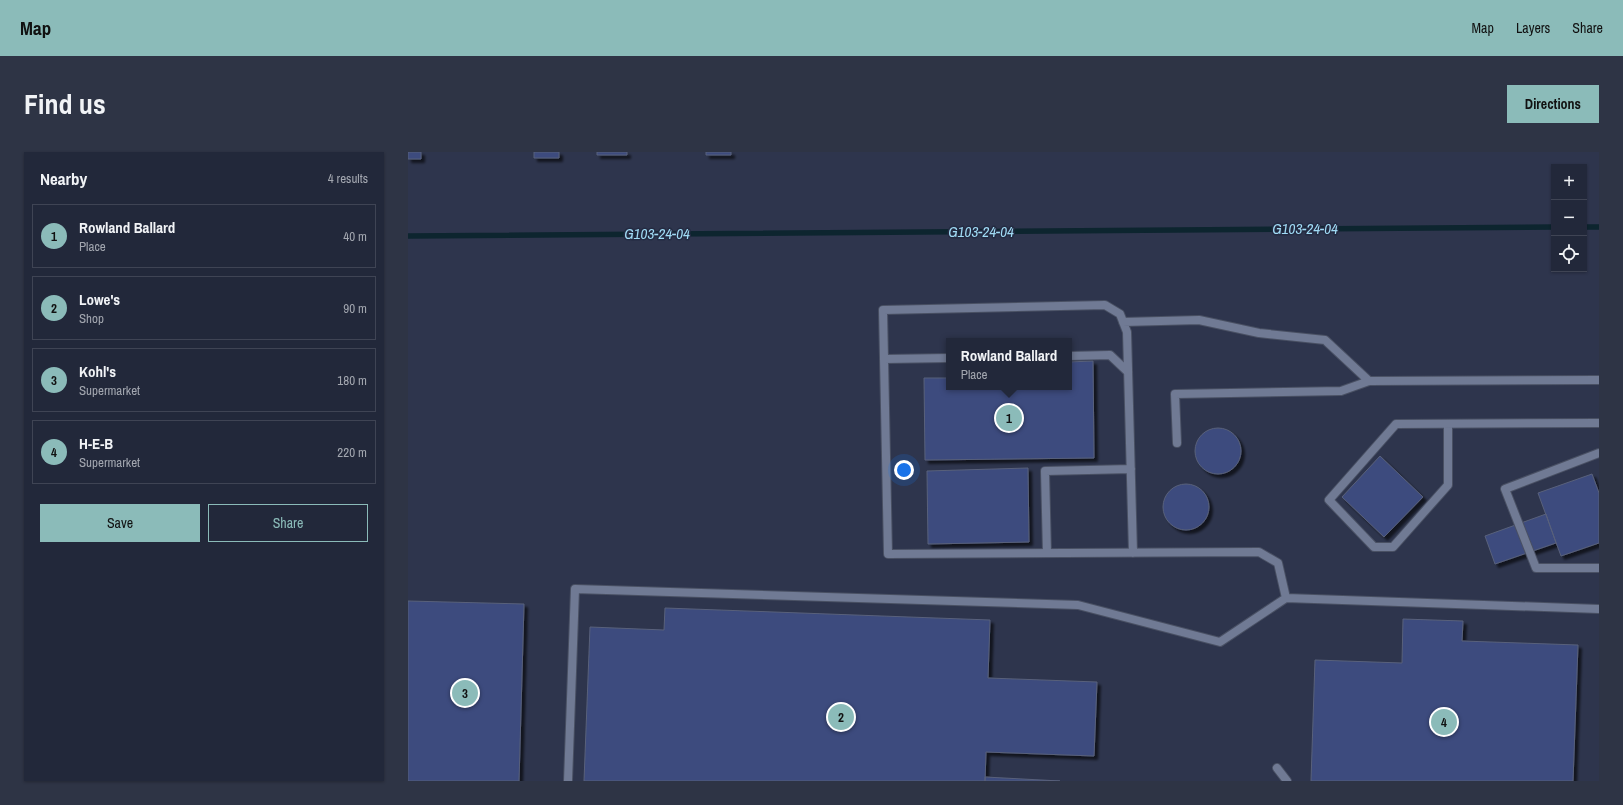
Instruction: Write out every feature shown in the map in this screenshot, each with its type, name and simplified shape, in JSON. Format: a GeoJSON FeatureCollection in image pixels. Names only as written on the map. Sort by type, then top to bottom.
{"type":"FeatureCollection","features":[{"type":"Feature","properties":{"kind":"lane"},"geometry":{"type":"LineString","coordinates":[[1133,553],[1127,332],[1120,314],[1105,305],[883,310],[888,554],[1047,554],[1259,552],[1278,563],[1286,598]]}},
{"type":"Feature","properties":{"kind":"lane"},"geometry":{"type":"LineString","coordinates":[[1123,322],[1199,320],[1259,333],[1325,340],[1369,381]]}},
{"type":"Feature","properties":{"kind":"lane"},"geometry":{"type":"LineString","coordinates":[[1072,356],[1110,355],[1128,372]]}},
{"type":"Feature","properties":{"kind":"lane"},"geometry":{"type":"LineString","coordinates":[[884,359],[946,358]]}},
{"type":"Feature","properties":{"kind":"lane"},"geometry":{"type":"LineString","coordinates":[[1177,443],[1175,394],[1341,391],[1369,381],[1599,380]]}},
{"type":"Feature","properties":{"kind":"lane"},"geometry":{"type":"LineString","coordinates":[[1448,424],[1448,485],[1393,547],[1374,547],[1329,500],[1396,424],[1599,423]]}},
{"type":"Feature","properties":{"kind":"lane"},"geometry":{"type":"LineString","coordinates":[[1599,453],[1505,489],[1536,568],[1599,568]]}},
{"type":"Feature","properties":{"kind":"lane"},"geometry":{"type":"LineString","coordinates":[[1047,554],[1045,471],[1131,469]]}},
{"type":"Feature","properties":{"kind":"lane"},"geometry":{"type":"LineString","coordinates":[[568,781],[575,589],[1078,605],[1220,642],[1286,598],[1599,609]]}},
{"type":"Feature","properties":{"kind":"lane"},"geometry":{"type":"LineString","coordinates":[[1277,768],[1287,781]]}},
{"type":"Feature","properties":{"kind":"building"},"geometry":{"type":"Polygon","coordinates":[[[408,152],[421,152],[421,159],[408,159],[408,152]]]}},
{"type":"Feature","properties":{"kind":"building"},"geometry":{"type":"Polygon","coordinates":[[[534,152],[559,152],[559,158],[534,158],[534,152]]]}},
{"type":"Feature","properties":{"kind":"building"},"geometry":{"type":"Polygon","coordinates":[[[597,152],[627,152],[627,155],[597,155],[597,152]]]}},
{"type":"Feature","properties":{"kind":"building"},"geometry":{"type":"Polygon","coordinates":[[[706,152],[731,152],[731,155],[706,155],[706,152]]]}},
{"type":"Feature","properties":{"kind":"building"},"geometry":{"type":"Polygon","coordinates":[[[1093,361],[1094,458],[925,460],[924,378],[946,378],[946,390],[1072,390],[1072,362],[1093,361]]]}},
{"type":"Feature","properties":{"kind":"building"},"geometry":{"type":"Polygon","coordinates":[[[1214,428],[1222,428],[1231,432],[1237,438],[1241,451],[1237,464],[1231,470],[1222,474],[1214,474],[1205,470],[1199,464],[1195,455],[1195,447],[1199,438],[1205,432],[1214,428]]]}},
{"type":"Feature","properties":{"kind":"building"},"geometry":{"type":"Polygon","coordinates":[[[1380,456],[1423,497],[1384,537],[1342,497],[1380,456]]]}},
{"type":"Feature","properties":{"kind":"building"},"geometry":{"type":"Polygon","coordinates":[[[1028,468],[1029,542],[928,544],[927,471],[1028,468]]]}},
{"type":"Feature","properties":{"kind":"building"},"geometry":{"type":"Polygon","coordinates":[[[1592,474],[1599,493],[1599,543],[1561,556],[1538,493],[1592,474]]]}},
{"type":"Feature","properties":{"kind":"building"},"geometry":{"type":"Polygon","coordinates":[[[1182,484],[1190,484],[1199,488],[1205,494],[1209,507],[1205,520],[1199,526],[1190,530],[1182,530],[1173,526],[1167,520],[1163,511],[1163,503],[1167,494],[1173,488],[1182,484]]]}},
{"type":"Feature","properties":{"kind":"building"},"geometry":{"type":"Polygon","coordinates":[[[1546,514],[1556,543],[1495,564],[1485,536],[1546,514]]]}},
{"type":"Feature","properties":{"kind":"building"},"geometry":{"type":"Polygon","coordinates":[[[408,601],[524,604],[519,781],[408,781],[408,601]]]}},
{"type":"Feature","properties":{"kind":"building"},"geometry":{"type":"Polygon","coordinates":[[[665,608],[990,620],[988,678],[1097,682],[1094,756],[986,752],[985,781],[584,781],[590,627],[664,630],[665,608]]]}},
{"type":"Feature","properties":{"kind":"building"},"geometry":{"type":"Polygon","coordinates":[[[1403,619],[1463,621],[1462,641],[1578,645],[1573,781],[1311,781],[1315,660],[1402,663],[1403,619]]]}},
{"type":"Feature","properties":{"kind":"building"},"geometry":{"type":"Polygon","coordinates":[[[985,777],[1060,781],[985,781],[985,777]]]}},
{"type":"Feature","properties":{"kind":"waterway","name":"G103-24-04"},"geometry":{"type":"LineString","coordinates":[[408,236],[1551,227]]}},
{"type":"Feature","properties":{"kind":"waterway","name":"G103-24-04"},"geometry":{"type":"LineString","coordinates":[[1587,227],[1599,227]]}},
{"type":"Feature","properties":{"kind":"place","name":"Rowland Ballard"},"geometry":{"type":"Point","coordinates":[1009,418]}},
{"type":"Feature","properties":{"kind":"place","name":"Kohl's"},"geometry":{"type":"Point","coordinates":[465,693]}},
{"type":"Feature","properties":{"kind":"place","name":"Lowe's"},"geometry":{"type":"Point","coordinates":[841,717]}},
{"type":"Feature","properties":{"kind":"place","name":"H-E-B"},"geometry":{"type":"Point","coordinates":[1444,722]}}]}
